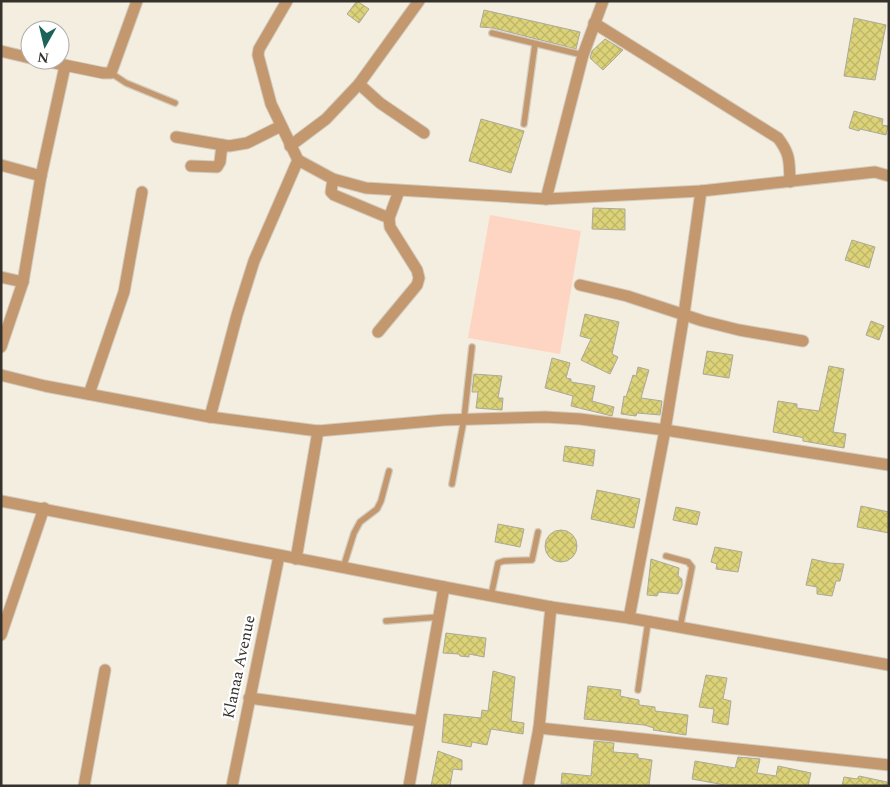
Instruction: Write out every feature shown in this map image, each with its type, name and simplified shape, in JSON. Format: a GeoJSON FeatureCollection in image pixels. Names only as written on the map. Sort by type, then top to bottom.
{"type":"FeatureCollection","features":[{"type":"Feature","properties":{"kind":"street"},"geometry":{"type":"LineString","coordinates":[[70,67],[103,74],[111,73],[137,1]]}},
{"type":"Feature","properties":{"kind":"street"},"geometry":{"type":"LineString","coordinates":[[287,1],[261,44],[258,55],[266,90],[298,160],[333,179],[366,188],[546,199],[701,191],[875,172],[889,176]]}},
{"type":"Feature","properties":{"kind":"street"},"geometry":{"type":"LineString","coordinates":[[290,146],[326,119],[359,84],[419,1]]}},
{"type":"Feature","properties":{"kind":"street"},"geometry":{"type":"LineString","coordinates":[[546,199],[583,55],[603,1]]}},
{"type":"Feature","properties":{"kind":"street"},"geometry":{"type":"LineString","coordinates":[[594,23],[778,138],[789,156],[790,182]]}},
{"type":"Feature","properties":{"kind":"street"},"geometry":{"type":"LineString","coordinates":[[1,51],[20,56]]}},
{"type":"Feature","properties":{"kind":"street"},"geometry":{"type":"LineString","coordinates":[[1,347],[23,282],[41,176],[64,70]]}},
{"type":"Feature","properties":{"kind":"street"},"geometry":{"type":"LineString","coordinates":[[359,84],[387,108],[424,133]]}},
{"type":"Feature","properties":{"kind":"street"},"geometry":{"type":"LineString","coordinates":[[176,137],[222,146],[247,144],[281,126]]}},
{"type":"Feature","properties":{"kind":"street"},"geometry":{"type":"LineString","coordinates":[[191,166],[217,167],[220,162],[222,146]]}},
{"type":"Feature","properties":{"kind":"street"},"geometry":{"type":"LineString","coordinates":[[210,417],[237,315],[254,261],[298,160]]}},
{"type":"Feature","properties":{"kind":"street"},"geometry":{"type":"LineString","coordinates":[[1,165],[41,176]]}},
{"type":"Feature","properties":{"kind":"street"},"geometry":{"type":"LineString","coordinates":[[333,179],[331,192],[334,196],[389,218]]}},
{"type":"Feature","properties":{"kind":"street"},"geometry":{"type":"LineString","coordinates":[[378,332],[417,285],[417,270],[390,227],[389,218],[399,191]]}},
{"type":"Feature","properties":{"kind":"street"},"geometry":{"type":"LineString","coordinates":[[629,618],[665,430],[684,314],[701,191]]}},
{"type":"Feature","properties":{"kind":"street"},"geometry":{"type":"LineString","coordinates":[[89,394],[124,292],[142,192]]}},
{"type":"Feature","properties":{"kind":"street"},"geometry":{"type":"LineString","coordinates":[[1,277],[23,282]]}},
{"type":"Feature","properties":{"kind":"street"},"geometry":{"type":"LineString","coordinates":[[580,285],[627,296],[739,330],[803,341]]}},
{"type":"Feature","properties":{"kind":"street"},"geometry":{"type":"LineString","coordinates":[[1,375],[45,386],[210,417],[318,431],[464,419],[545,417],[580,419],[665,430],[889,465]]}},
{"type":"Feature","properties":{"kind":"street"},"geometry":{"type":"LineString","coordinates":[[296,558],[318,431]]}},
{"type":"Feature","properties":{"kind":"street"},"geometry":{"type":"LineString","coordinates":[[1,501],[491,596],[629,618],[889,665]]}},
{"type":"Feature","properties":{"kind":"street"},"geometry":{"type":"LineString","coordinates":[[1,635],[44,508]]}},
{"type":"Feature","properties":{"kind":"street","name":"Klanaa Avenue"},"geometry":{"type":"LineString","coordinates":[[232,786],[279,556]]}},
{"type":"Feature","properties":{"kind":"street"},"geometry":{"type":"LineString","coordinates":[[409,786],[444,587]]}},
{"type":"Feature","properties":{"kind":"street"},"geometry":{"type":"LineString","coordinates":[[528,786],[539,728],[551,607]]}},
{"type":"Feature","properties":{"kind":"street"},"geometry":{"type":"LineString","coordinates":[[84,786],[105,670]]}},
{"type":"Feature","properties":{"kind":"street"},"geometry":{"type":"LineString","coordinates":[[249,698],[420,721]]}},
{"type":"Feature","properties":{"kind":"street"},"geometry":{"type":"LineString","coordinates":[[539,728],[889,765]]}},
{"type":"Feature","properties":{"kind":"lane"},"geometry":{"type":"LineString","coordinates":[[492,33],[583,55]]}},
{"type":"Feature","properties":{"kind":"lane"},"geometry":{"type":"LineString","coordinates":[[524,124],[535,44]]}},
{"type":"Feature","properties":{"kind":"lane"},"geometry":{"type":"LineString","coordinates":[[111,73],[126,83],[175,103]]}},
{"type":"Feature","properties":{"kind":"lane"},"geometry":{"type":"LineString","coordinates":[[452,484],[464,419],[472,347]]}},
{"type":"Feature","properties":{"kind":"lane"},"geometry":{"type":"LineString","coordinates":[[343,568],[354,533],[360,522],[377,509],[381,501],[389,472]]}},
{"type":"Feature","properties":{"kind":"lane"},"geometry":{"type":"LineString","coordinates":[[491,596],[498,563],[532,560],[538,532]]}},
{"type":"Feature","properties":{"kind":"lane"},"geometry":{"type":"LineString","coordinates":[[666,556],[688,562],[692,567],[680,628]]}},
{"type":"Feature","properties":{"kind":"lane"},"geometry":{"type":"LineString","coordinates":[[386,621],[439,617]]}},
{"type":"Feature","properties":{"kind":"lane"},"geometry":{"type":"LineString","coordinates":[[638,690],[648,622]]}},
{"type":"Feature","properties":{"kind":"shaded area"},"geometry":{"type":"Polygon","coordinates":[[[490,215],[581,231],[560,354],[468,338],[490,215]]]}},
{"type":"Feature","properties":{"kind":"building"},"geometry":{"type":"Polygon","coordinates":[[[357,1],[369,9],[359,23],[347,14],[357,1]]]}},
{"type":"Feature","properties":{"kind":"building"},"geometry":{"type":"Polygon","coordinates":[[[484,10],[580,32],[576,49],[493,28],[480,27],[484,10]]]}},
{"type":"Feature","properties":{"kind":"building"},"geometry":{"type":"Polygon","coordinates":[[[854,18],[886,25],[875,80],[844,76],[854,18]]]}},
{"type":"Feature","properties":{"kind":"building"},"geometry":{"type":"Polygon","coordinates":[[[605,39],[623,50],[603,70],[590,58],[592,51],[605,39]]]}},
{"type":"Feature","properties":{"kind":"building"},"geometry":{"type":"Polygon","coordinates":[[[854,111],[883,119],[882,125],[888,126],[886,135],[849,128],[854,111]]]}},
{"type":"Feature","properties":{"kind":"building"},"geometry":{"type":"Polygon","coordinates":[[[481,119],[524,131],[511,173],[469,161],[481,119]]]}},
{"type":"Feature","properties":{"kind":"building"},"geometry":{"type":"Polygon","coordinates":[[[593,208],[625,209],[625,230],[592,229],[593,208]]]}},
{"type":"Feature","properties":{"kind":"building"},"geometry":{"type":"Polygon","coordinates":[[[852,240],[875,247],[869,268],[845,260],[852,240]]]}},
{"type":"Feature","properties":{"kind":"building"},"geometry":{"type":"Polygon","coordinates":[[[585,314],[619,322],[612,354],[618,357],[610,374],[581,360],[591,339],[580,336],[585,314]]]}},
{"type":"Feature","properties":{"kind":"building"},"geometry":{"type":"Polygon","coordinates":[[[871,321],[884,326],[879,340],[866,335],[871,321]]]}},
{"type":"Feature","properties":{"kind":"building"},"geometry":{"type":"Polygon","coordinates":[[[707,351],[733,355],[729,378],[703,374],[707,351]]]}},
{"type":"Feature","properties":{"kind":"building"},"geometry":{"type":"Polygon","coordinates":[[[552,358],[570,363],[566,378],[571,379],[571,382],[595,386],[592,401],[614,407],[612,416],[571,406],[573,396],[545,388],[552,358]]]}},
{"type":"Feature","properties":{"kind":"building"},"geometry":{"type":"Polygon","coordinates":[[[829,366],[844,369],[833,432],[846,434],[844,448],[803,441],[803,438],[800,437],[773,432],[778,401],[797,404],[797,408],[819,411],[829,366]]]}},
{"type":"Feature","properties":{"kind":"building"},"geometry":{"type":"Polygon","coordinates":[[[638,367],[649,370],[641,398],[662,401],[660,415],[637,413],[636,416],[621,414],[624,396],[626,397],[633,375],[636,376],[638,367]]]}},
{"type":"Feature","properties":{"kind":"building"},"geometry":{"type":"Polygon","coordinates":[[[474,374],[502,376],[498,398],[503,398],[502,410],[476,408],[478,392],[472,392],[474,374]]]}},
{"type":"Feature","properties":{"kind":"building"},"geometry":{"type":"Polygon","coordinates":[[[565,446],[595,450],[593,466],[563,461],[565,446]]]}},
{"type":"Feature","properties":{"kind":"building"},"geometry":{"type":"Polygon","coordinates":[[[597,490],[640,499],[634,528],[591,519],[597,490]]]}},
{"type":"Feature","properties":{"kind":"building"},"geometry":{"type":"Polygon","coordinates":[[[861,506],[889,512],[889,533],[857,527],[861,506]]]}},
{"type":"Feature","properties":{"kind":"building"},"geometry":{"type":"Polygon","coordinates":[[[676,507],[700,512],[697,525],[673,520],[676,507]]]}},
{"type":"Feature","properties":{"kind":"building"},"geometry":{"type":"Polygon","coordinates":[[[498,524],[524,529],[520,547],[495,542],[498,524]]]}},
{"type":"Feature","properties":{"kind":"building"},"geometry":{"type":"Polygon","coordinates":[[[561,530],[567,531],[572,535],[576,540],[576,552],[572,557],[567,561],[561,562],[555,561],[550,557],[546,552],[545,546],[546,540],[550,535],[555,531],[561,530]]]}},
{"type":"Feature","properties":{"kind":"building"},"geometry":{"type":"Polygon","coordinates":[[[715,547],[742,552],[738,572],[716,569],[717,564],[711,562],[715,547]]]}},
{"type":"Feature","properties":{"kind":"building"},"geometry":{"type":"Polygon","coordinates":[[[651,559],[679,568],[678,576],[682,579],[682,586],[678,594],[659,592],[657,596],[647,595],[651,559]]]}},
{"type":"Feature","properties":{"kind":"building"},"geometry":{"type":"Polygon","coordinates":[[[812,559],[844,564],[840,581],[836,581],[832,596],[817,594],[817,587],[806,585],[812,559]]]}},
{"type":"Feature","properties":{"kind":"building"},"geometry":{"type":"Polygon","coordinates":[[[446,633],[486,638],[484,657],[469,654],[469,657],[443,653],[446,633]]]}},
{"type":"Feature","properties":{"kind":"building"},"geometry":{"type":"Polygon","coordinates":[[[493,671],[515,677],[511,721],[524,723],[523,734],[491,729],[487,745],[472,742],[471,747],[442,742],[444,714],[481,718],[482,710],[488,711],[493,671]]]}},
{"type":"Feature","properties":{"kind":"building"},"geometry":{"type":"Polygon","coordinates":[[[706,675],[727,678],[723,699],[731,701],[728,725],[712,722],[714,709],[699,707],[706,675]]]}},
{"type":"Feature","properties":{"kind":"building"},"geometry":{"type":"Polygon","coordinates":[[[588,686],[621,690],[620,696],[639,700],[639,705],[655,707],[655,711],[688,715],[686,735],[653,730],[654,728],[644,725],[584,719],[588,686]]]}},
{"type":"Feature","properties":{"kind":"building"},"geometry":{"type":"Polygon","coordinates":[[[594,741],[614,743],[613,752],[638,754],[638,758],[652,760],[649,786],[561,784],[562,773],[591,776],[594,741]]]}},
{"type":"Feature","properties":{"kind":"building"},"geometry":{"type":"Polygon","coordinates":[[[438,751],[462,760],[462,770],[453,769],[450,786],[431,786],[438,751]]]}},
{"type":"Feature","properties":{"kind":"building"},"geometry":{"type":"Polygon","coordinates":[[[738,757],[760,759],[757,773],[776,776],[778,766],[811,773],[808,786],[730,786],[692,779],[695,761],[735,768],[738,757]]]}},
{"type":"Feature","properties":{"kind":"building"},"geometry":{"type":"Polygon","coordinates":[[[859,776],[887,782],[887,786],[842,786],[844,777],[857,779],[859,776]]]}}]}
